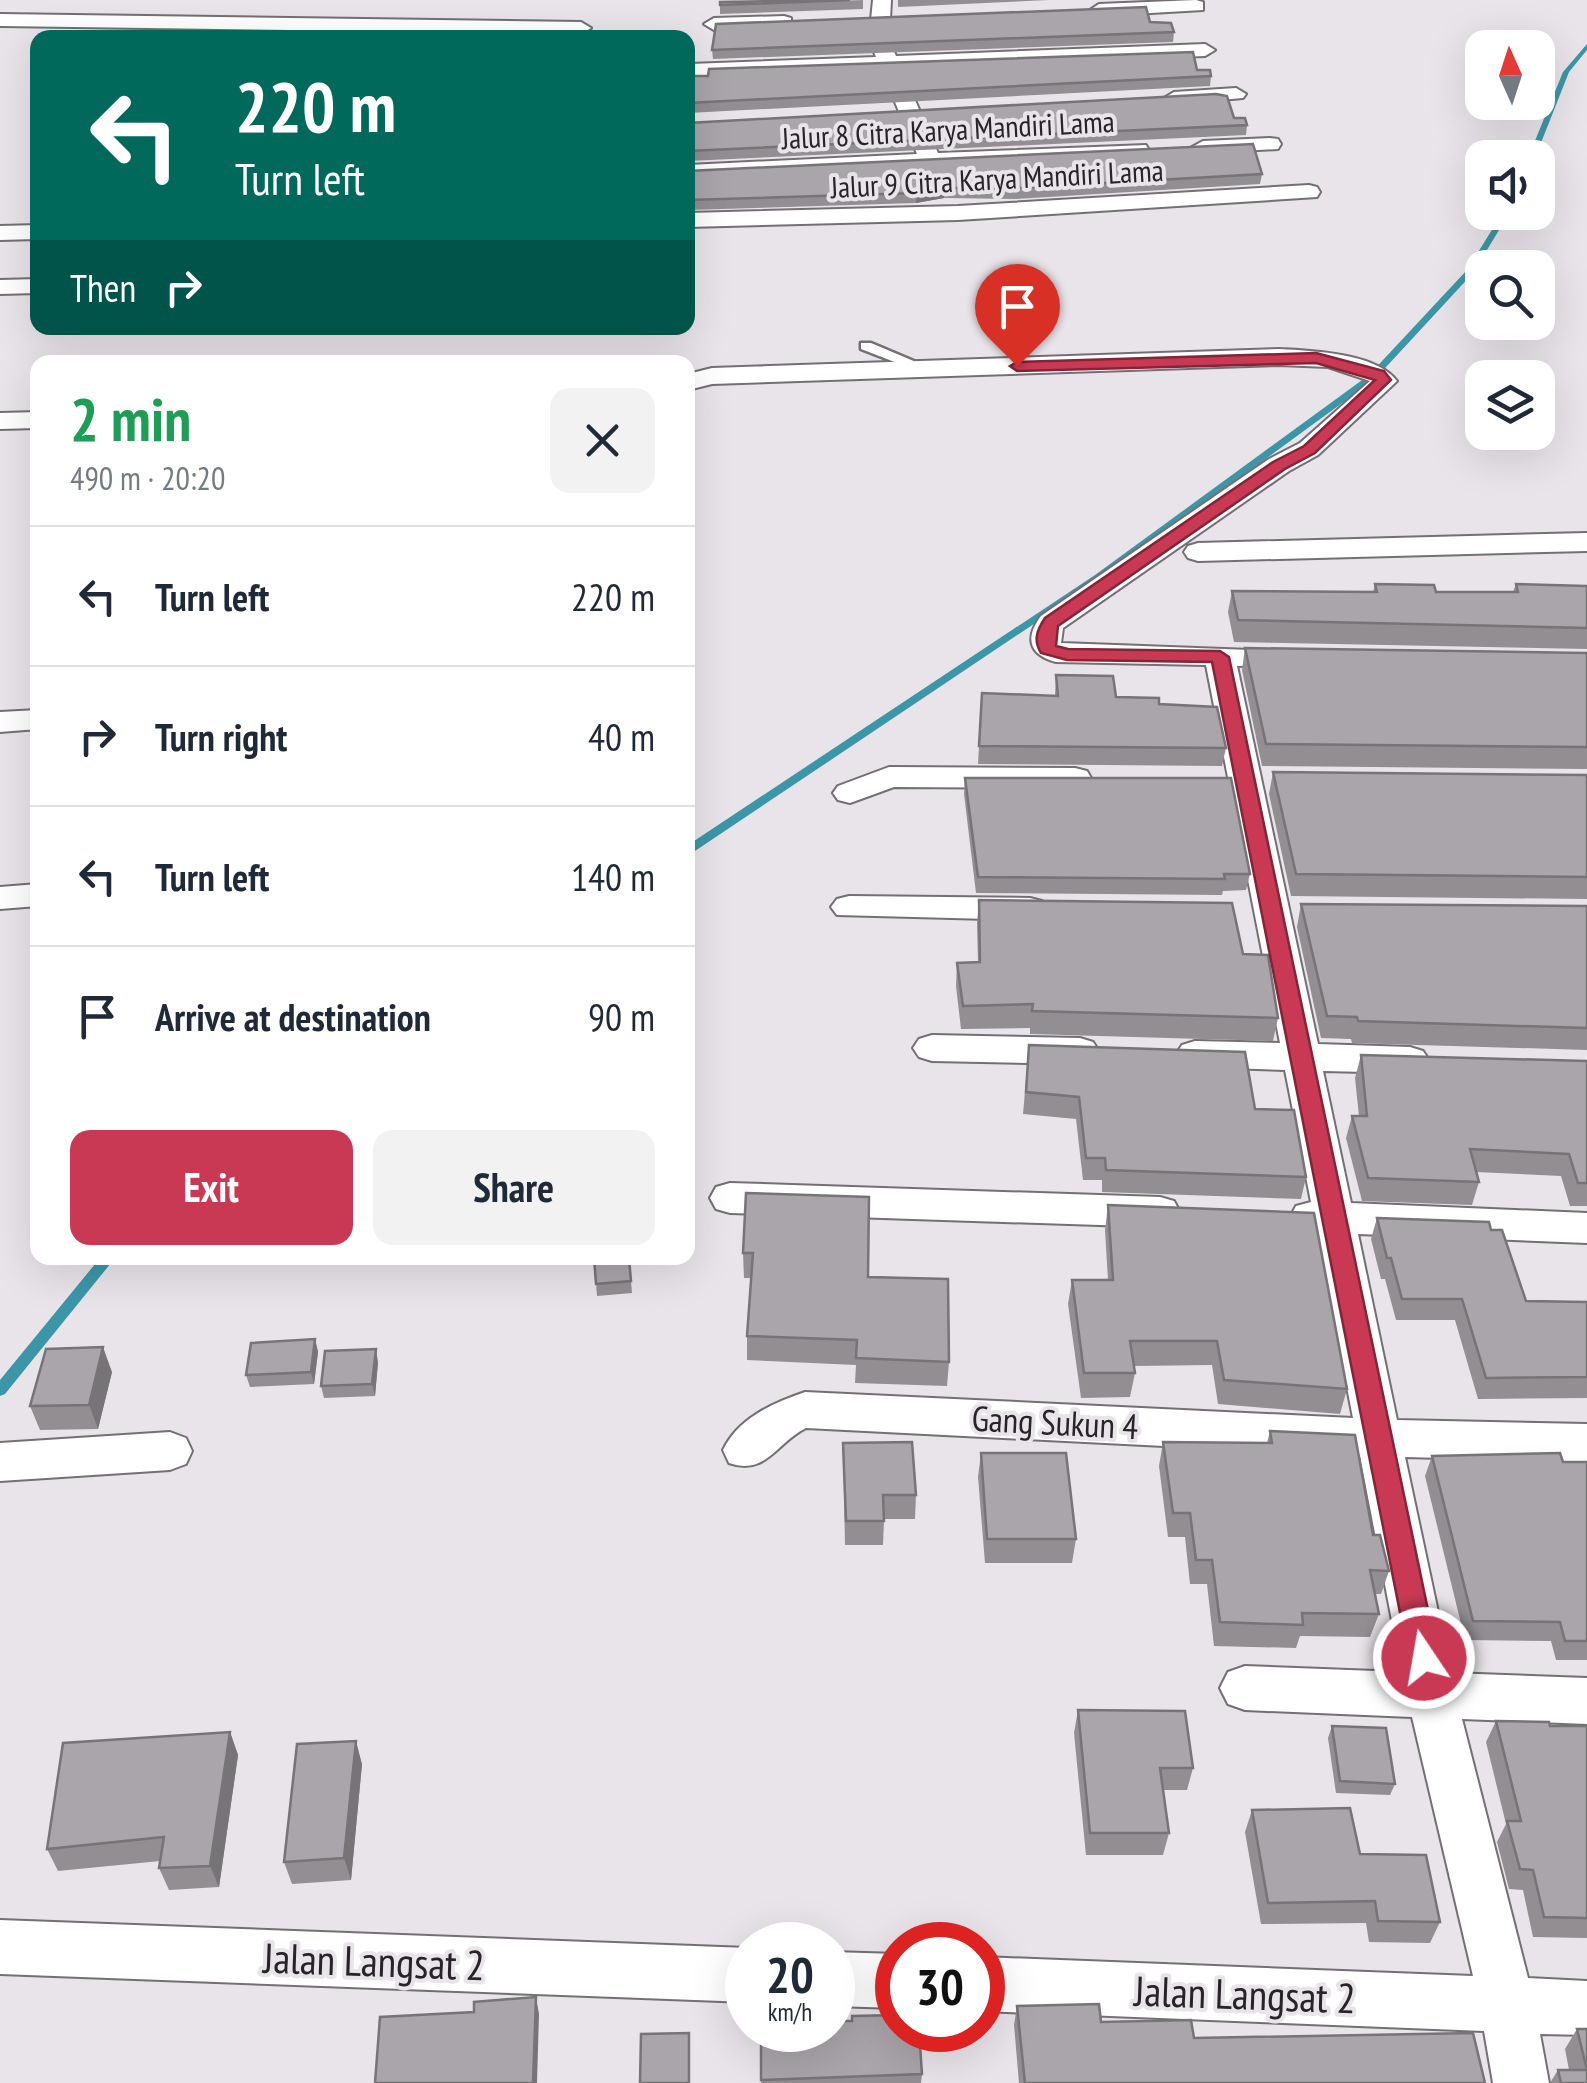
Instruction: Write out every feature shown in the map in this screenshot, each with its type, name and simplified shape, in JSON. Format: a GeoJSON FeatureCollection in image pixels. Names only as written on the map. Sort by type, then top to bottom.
{"type":"FeatureCollection","features":[{"type":"Feature","properties":{"kind":"street"},"geometry":{"type":"LineString","coordinates":[[92,21],[108,0]]}},
{"type":"Feature","properties":{"kind":"street"},"geometry":{"type":"LineString","coordinates":[[371,23],[383,0]]}},
{"type":"Feature","properties":{"kind":"street"},"geometry":{"type":"LineString","coordinates":[[1078,11],[1196,3],[1230,86],[1280,156]]}},
{"type":"Feature","properties":{"kind":"street"},"geometry":{"type":"LineString","coordinates":[[882,14],[879,40],[930,160],[958,213]]}},
{"type":"Feature","properties":{"kind":"street"},"geometry":{"type":"LineString","coordinates":[[0,20],[581,28]]}},
{"type":"Feature","properties":{"kind":"street"},"geometry":{"type":"LineString","coordinates":[[714,24],[807,21]]}},
{"type":"Feature","properties":{"kind":"street"},"geometry":{"type":"LineString","coordinates":[[695,70],[888,62],[1230,86]]}},
{"type":"Feature","properties":{"kind":"street"},"geometry":{"type":"LineString","coordinates":[[1160,98],[1230,86]]}},
{"type":"Feature","properties":{"kind":"street","name":"Jalur 8 Citra Karya Mandiri Lama"},"geometry":{"type":"LineString","coordinates":[[695,172],[1166,148],[1280,156]]}},
{"type":"Feature","properties":{"kind":"street","name":"Jalur 9 Citra Karya Mandiri Lama"},"geometry":{"type":"LineString","coordinates":[[695,220],[958,213],[1309,192],[1280,156]]}},
{"type":"Feature","properties":{"kind":"street"},"geometry":{"type":"LineString","coordinates":[[0,233],[30,232]]}},
{"type":"Feature","properties":{"kind":"street"},"geometry":{"type":"LineString","coordinates":[[0,287],[30,286]]}},
{"type":"Feature","properties":{"kind":"street"},"geometry":{"type":"LineString","coordinates":[[695,380],[712,376],[1280,357],[1316,358],[1379,374],[1384,380],[1381,385],[1310,449],[1279,465],[1052,622],[1046,630],[1046,646],[1056,653],[1316,658]]}},
{"type":"Feature","properties":{"kind":"street"},"geometry":{"type":"LineString","coordinates":[[0,421],[30,420]]}},
{"type":"Feature","properties":{"kind":"street"},"geometry":{"type":"LineString","coordinates":[[1198,552],[1587,542]]}},
{"type":"Feature","properties":{"kind":"street"},"geometry":{"type":"LineString","coordinates":[[1220,657],[1431,1694],[1508,2004],[1521,2083]]}},
{"type":"Feature","properties":{"kind":"street"},"geometry":{"type":"LineString","coordinates":[[0,722],[30,720]]}},
{"type":"Feature","properties":{"kind":"street"},"geometry":{"type":"LineString","coordinates":[[850,793],[889,777],[1106,779]]}},
{"type":"Feature","properties":{"kind":"street"},"geometry":{"type":"LineString","coordinates":[[0,898],[30,896]]}},
{"type":"Feature","properties":{"kind":"street"},"geometry":{"type":"LineString","coordinates":[[850,907],[1060,910]]}},
{"type":"Feature","properties":{"kind":"street"},"geometry":{"type":"LineString","coordinates":[[932,1048],[1107,1052]]}},
{"type":"Feature","properties":{"kind":"street"},"geometry":{"type":"LineString","coordinates":[[1165,1053],[1454,1062]]}},
{"type":"Feature","properties":{"kind":"street"},"geometry":{"type":"LineString","coordinates":[[730,1198],[1198,1214]]}},
{"type":"Feature","properties":{"kind":"street"},"geometry":{"type":"LineString","coordinates":[[1276,1216],[1587,1228]]}},
{"type":"Feature","properties":{"kind":"street","name":"Gang Sukun 4"},"geometry":{"type":"LineString","coordinates":[[745,1450],[784,1417],[806,1410],[1379,1438],[1587,1443]]}},
{"type":"Feature","properties":{"kind":"street"},"geometry":{"type":"LineString","coordinates":[[0,1462],[170,1452]]}},
{"type":"Feature","properties":{"kind":"street"},"geometry":{"type":"LineString","coordinates":[[1245,1688],[1587,1702]]}},
{"type":"Feature","properties":{"kind":"street","name":"Jalan Langsat 2"},"geometry":{"type":"LineString","coordinates":[[0,1948],[725,1975]]}},
{"type":"Feature","properties":{"kind":"street","name":"Jalan Langsat 2"},"geometry":{"type":"LineString","coordinates":[[1005,1985],[1587,2008]]}},
{"type":"Feature","properties":{"kind":"lane"},"geometry":{"type":"LineString","coordinates":[[866,346],[928,370]]}},
{"type":"Feature","properties":{"kind":"building"},"geometry":{"type":"Polygon","coordinates":[[[850,0],[720,5],[720,2],[850,0]]]}},
{"type":"Feature","properties":{"kind":"building"},"geometry":{"type":"Polygon","coordinates":[[[1146,7],[1150,22],[1171,23],[1174,32],[712,50],[716,24],[1146,7]]]}},
{"type":"Feature","properties":{"kind":"building"},"geometry":{"type":"Polygon","coordinates":[[[1193,52],[1197,70],[1210,70],[1211,76],[695,103],[695,76],[708,76],[709,69],[1193,52]]]}},
{"type":"Feature","properties":{"kind":"building"},"geometry":{"type":"Polygon","coordinates":[[[1216,94],[1227,96],[1234,118],[1245,118],[1247,125],[695,151],[695,123],[1216,94]]]}},
{"type":"Feature","properties":{"kind":"building"},"geometry":{"type":"Polygon","coordinates":[[[1253,144],[1262,174],[1017,188],[944,188],[917,193],[695,200],[695,171],[1253,144]]]}},
{"type":"Feature","properties":{"kind":"building"},"geometry":{"type":"Polygon","coordinates":[[[1375,584],[1434,585],[1436,592],[1518,592],[1516,584],[1587,586],[1587,628],[1238,620],[1232,591],[1377,592],[1375,584]]]}},
{"type":"Feature","properties":{"kind":"building"},"geometry":{"type":"Polygon","coordinates":[[[1245,648],[1587,653],[1587,747],[1266,744],[1245,648]]]}},
{"type":"Feature","properties":{"kind":"building"},"geometry":{"type":"Polygon","coordinates":[[[1056,675],[1113,676],[1116,697],[1159,698],[1159,704],[1217,707],[1226,748],[979,746],[982,693],[1058,696],[1056,675]]]}},
{"type":"Feature","properties":{"kind":"building"},"geometry":{"type":"Polygon","coordinates":[[[1273,772],[1587,775],[1587,877],[1296,874],[1273,772]]]}},
{"type":"Feature","properties":{"kind":"building"},"geometry":{"type":"Polygon","coordinates":[[[965,778],[1231,778],[1250,874],[1224,874],[1225,879],[978,877],[965,778]]]}},
{"type":"Feature","properties":{"kind":"building"},"geometry":{"type":"Polygon","coordinates":[[[979,900],[1232,903],[1243,954],[1268,955],[1278,1018],[1032,1011],[1033,1004],[963,1006],[957,963],[980,962],[979,900]]]}},
{"type":"Feature","properties":{"kind":"building"},"geometry":{"type":"Polygon","coordinates":[[[1301,904],[1587,906],[1587,1028],[1358,1021],[1357,1017],[1327,1016],[1301,904]]]}},
{"type":"Feature","properties":{"kind":"building"},"geometry":{"type":"Polygon","coordinates":[[[1029,1045],[1245,1052],[1255,1109],[1294,1110],[1306,1177],[1106,1170],[1105,1158],[1086,1158],[1079,1097],[1026,1092],[1029,1045]]]}},
{"type":"Feature","properties":{"kind":"building"},"geometry":{"type":"Polygon","coordinates":[[[1361,1055],[1587,1061],[1587,1183],[1578,1183],[1569,1154],[1470,1149],[1479,1182],[1368,1178],[1352,1116],[1367,1116],[1361,1055]]]}},
{"type":"Feature","properties":{"kind":"building"},"geometry":{"type":"Polygon","coordinates":[[[746,1193],[869,1197],[868,1277],[948,1279],[949,1362],[856,1358],[857,1340],[747,1336],[753,1253],[743,1253],[746,1193]]]}},
{"type":"Feature","properties":{"kind":"building"},"geometry":{"type":"Polygon","coordinates":[[[1108,1205],[1314,1213],[1347,1389],[1224,1380],[1217,1341],[1130,1341],[1135,1373],[1084,1373],[1072,1280],[1113,1280],[1108,1205]]]}},
{"type":"Feature","properties":{"kind":"building"},"geometry":{"type":"Polygon","coordinates":[[[1377,1218],[1489,1222],[1491,1230],[1502,1230],[1526,1301],[1587,1302],[1587,1377],[1486,1378],[1462,1299],[1402,1299],[1377,1218]]]}},
{"type":"Feature","properties":{"kind":"building"},"geometry":{"type":"Polygon","coordinates":[[[595,1265],[630,1265],[631,1281],[596,1284],[595,1265]]]}},
{"type":"Feature","properties":{"kind":"building"},"geometry":{"type":"Polygon","coordinates":[[[315,1339],[311,1372],[246,1375],[251,1343],[315,1339]]]}},
{"type":"Feature","properties":{"kind":"building"},"geometry":{"type":"Polygon","coordinates":[[[103,1347],[89,1405],[30,1406],[46,1349],[103,1347]]]}},
{"type":"Feature","properties":{"kind":"building"},"geometry":{"type":"Polygon","coordinates":[[[376,1349],[372,1384],[321,1386],[325,1351],[376,1349]]]}},
{"type":"Feature","properties":{"kind":"building"},"geometry":{"type":"Polygon","coordinates":[[[1270,1431],[1355,1435],[1373,1535],[1380,1535],[1389,1571],[1370,1570],[1379,1614],[1302,1613],[1303,1625],[1220,1622],[1212,1560],[1196,1560],[1190,1513],[1173,1513],[1163,1442],[1272,1443],[1270,1431]]]}},
{"type":"Feature","properties":{"kind":"building"},"geometry":{"type":"Polygon","coordinates":[[[912,1442],[916,1495],[883,1495],[884,1521],[846,1521],[843,1443],[912,1442]]]}},
{"type":"Feature","properties":{"kind":"building"},"geometry":{"type":"Polygon","coordinates":[[[981,1453],[1066,1453],[1076,1539],[987,1539],[981,1453]]]}},
{"type":"Feature","properties":{"kind":"building"},"geometry":{"type":"Polygon","coordinates":[[[1560,1453],[1563,1462],[1587,1462],[1587,1641],[1565,1641],[1560,1622],[1473,1621],[1432,1456],[1560,1453]]]}},
{"type":"Feature","properties":{"kind":"building"},"geometry":{"type":"Polygon","coordinates":[[[1078,1710],[1185,1711],[1193,1768],[1160,1768],[1169,1833],[1090,1833],[1078,1710]]]}},
{"type":"Feature","properties":{"kind":"building"},"geometry":{"type":"Polygon","coordinates":[[[1496,1721],[1587,1726],[1587,1918],[1544,1917],[1533,1870],[1520,1869],[1507,1821],[1521,1821],[1496,1721]]]}},
{"type":"Feature","properties":{"kind":"building"},"geometry":{"type":"Polygon","coordinates":[[[1332,1726],[1386,1728],[1395,1784],[1340,1781],[1332,1726]]]}},
{"type":"Feature","properties":{"kind":"building"},"geometry":{"type":"Polygon","coordinates":[[[230,1732],[210,1866],[159,1868],[164,1837],[47,1849],[63,1743],[230,1732]]]}},
{"type":"Feature","properties":{"kind":"building"},"geometry":{"type":"Polygon","coordinates":[[[356,1741],[344,1858],[284,1862],[297,1744],[356,1741]]]}},
{"type":"Feature","properties":{"kind":"building"},"geometry":{"type":"Polygon","coordinates":[[[1350,1808],[1360,1854],[1426,1855],[1440,1922],[1378,1921],[1375,1901],[1268,1903],[1252,1810],[1350,1808]]]}},
{"type":"Feature","properties":{"kind":"building"},"geometry":{"type":"Polygon","coordinates":[[[536,1997],[533,2083],[375,2083],[380,2017],[474,2012],[474,2002],[536,1997]]]}},
{"type":"Feature","properties":{"kind":"building"},"geometry":{"type":"Polygon","coordinates":[[[1099,2004],[1101,2022],[1191,2020],[1194,2038],[1473,2033],[1485,2083],[1025,2083],[1017,2006],[1099,2004]]]}},
{"type":"Feature","properties":{"kind":"building"},"geometry":{"type":"Polygon","coordinates":[[[855,2016],[875,2016],[875,2052],[920,2052],[922,2074],[761,2080],[761,2052],[855,2052],[855,2016]]]}},
{"type":"Feature","properties":{"kind":"building"},"geometry":{"type":"Polygon","coordinates":[[[1577,2029],[1587,2029],[1587,2070],[1577,2029]]]}},
{"type":"Feature","properties":{"kind":"building"},"geometry":{"type":"Polygon","coordinates":[[[689,2033],[689,2083],[640,2083],[641,2034],[689,2033]]]}},
{"type":"Feature","properties":{"kind":"building"},"geometry":{"type":"Polygon","coordinates":[[[1558,2070],[1587,2070],[1587,2083],[1561,2083],[1558,2070]]]}},
{"type":"Feature","properties":{"kind":"waterway"},"geometry":{"type":"LineString","coordinates":[[1538,140],[1566,72],[1587,46]]}},
{"type":"Feature","properties":{"kind":"waterway"},"geometry":{"type":"LineString","coordinates":[[695,845],[1098,577],[1372,377],[1470,271],[1496,230]]}},
{"type":"Feature","properties":{"kind":"waterway"},"geometry":{"type":"LineString","coordinates":[[0,1390],[102,1265]]}},
{"type":"Feature","properties":{"kind":"route"},"geometry":{"type":"LineString","coordinates":[[1017,366],[1316,358],[1379,374],[1384,380],[1310,449],[1279,465],[1052,622],[1046,630],[1046,646],[1067,654],[1220,657],[1424,1658]]}}]}
